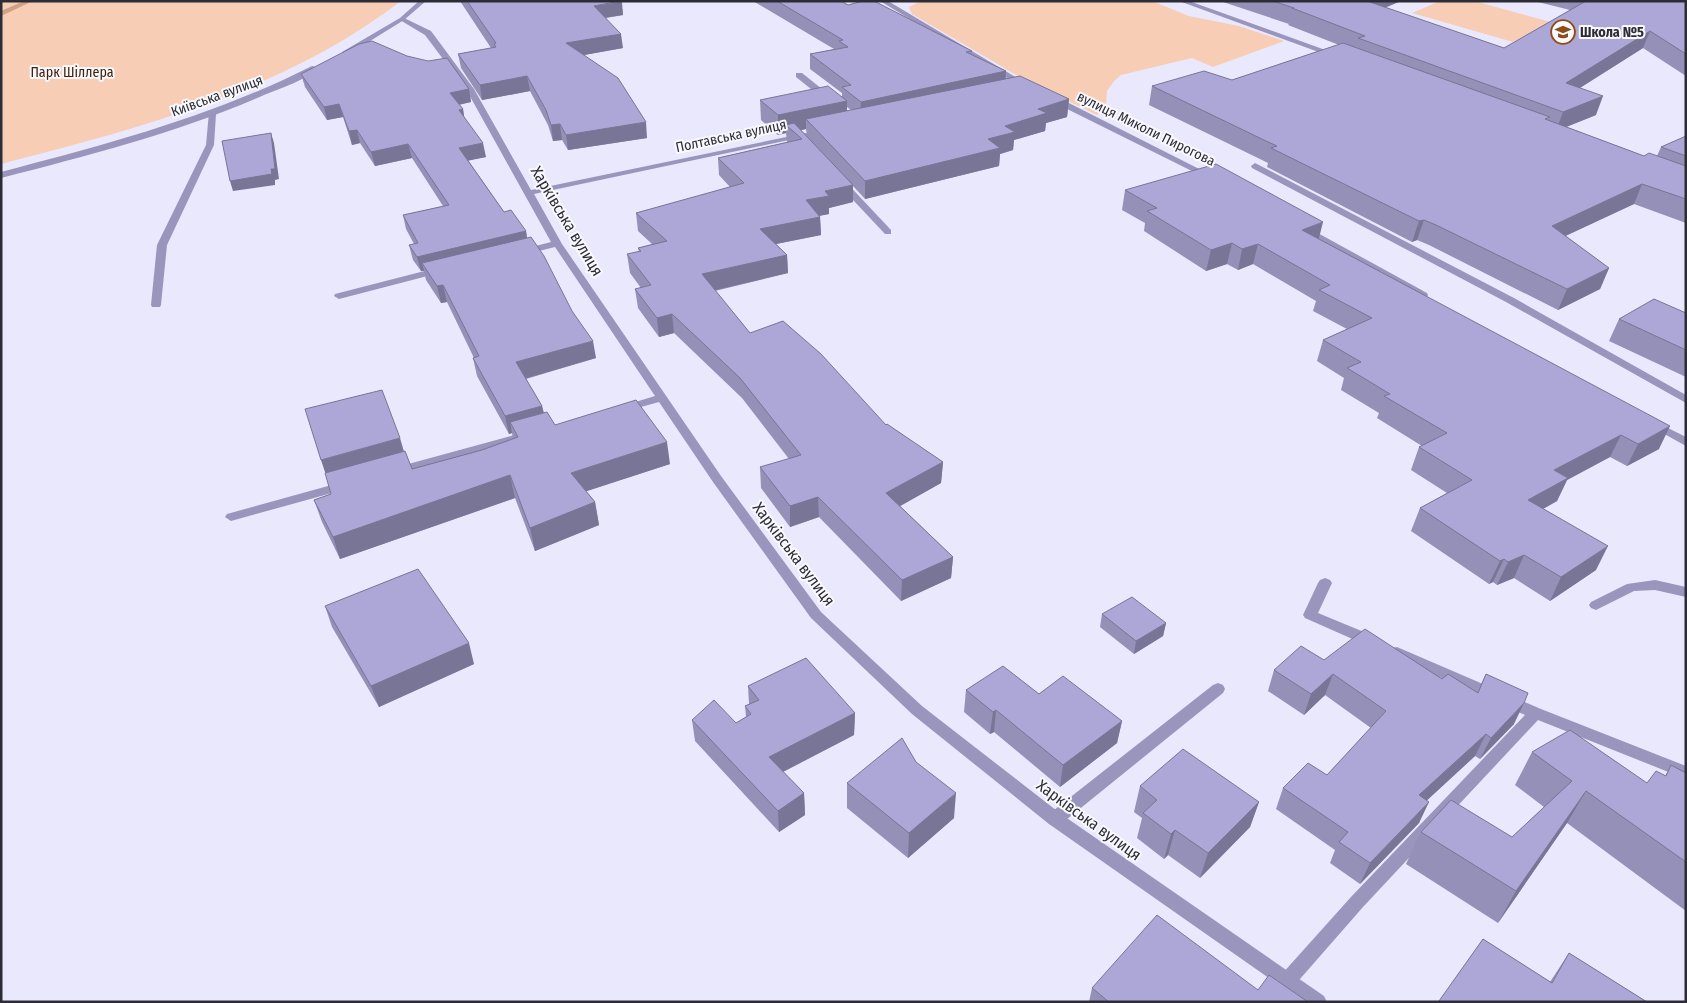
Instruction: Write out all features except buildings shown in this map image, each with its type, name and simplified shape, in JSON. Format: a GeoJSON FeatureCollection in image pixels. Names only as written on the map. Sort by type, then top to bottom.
{"type":"FeatureCollection","features":[{"type":"Feature","properties":{"kind":"street"},"geometry":{"type":"LineString","coordinates":[[335,58],[402,19],[424,1]]}},
{"type":"Feature","properties":{"kind":"street"},"geometry":{"type":"LineString","coordinates":[[886,3],[902,1]]}},
{"type":"Feature","properties":{"kind":"street"},"geometry":{"type":"LineString","coordinates":[[1182,1],[1350,60]]}},
{"type":"Feature","properties":{"kind":"street","name":"вулиця Миколи Пирогова"},"geometry":{"type":"LineString","coordinates":[[886,3],[1032,90],[1221,182]]}},
{"type":"Feature","properties":{"kind":"street","name":"Харківська вулиця"},"geometry":{"type":"LineString","coordinates":[[402,19],[428,33],[471,91],[557,244],[717,479],[816,615],[917,710],[1055,819],[1318,1002]]}},
{"type":"Feature","properties":{"kind":"street","name":"Київська вулиця"},"geometry":{"type":"LineString","coordinates":[[1,175],[73,156],[212,114],[302,76],[327,62]]}},
{"type":"Feature","properties":{"kind":"street"},"geometry":{"type":"LineString","coordinates":[[799,75],[836,105]]}},
{"type":"Feature","properties":{"kind":"street"},"geometry":{"type":"LineString","coordinates":[[156,305],[162,245],[210,146],[212,114]]}},
{"type":"Feature","properties":{"kind":"street","name":"Полтавська вулиця"},"geometry":{"type":"LineString","coordinates":[[528,193],[802,139],[833,128]]}},
{"type":"Feature","properties":{"kind":"street"},"geometry":{"type":"LineString","coordinates":[[1255,166],[1510,300],[1686,400]]}},
{"type":"Feature","properties":{"kind":"street"},"geometry":{"type":"LineString","coordinates":[[837,177],[888,232]]}},
{"type":"Feature","properties":{"kind":"street"},"geometry":{"type":"LineString","coordinates":[[1299,226],[1429,298]]}},
{"type":"Feature","properties":{"kind":"street"},"geometry":{"type":"LineString","coordinates":[[511,254],[557,244]]}},
{"type":"Feature","properties":{"kind":"street"},"geometry":{"type":"LineString","coordinates":[[339,296],[446,269]]}},
{"type":"Feature","properties":{"kind":"street"},"geometry":{"type":"LineString","coordinates":[[614,411],[662,398]]}},
{"type":"Feature","properties":{"kind":"street"},"geometry":{"type":"LineString","coordinates":[[1643,418],[1686,442]]}},
{"type":"Feature","properties":{"kind":"street"},"geometry":{"type":"LineString","coordinates":[[384,475],[537,432]]}},
{"type":"Feature","properties":{"kind":"street"},"geometry":{"type":"LineString","coordinates":[[231,517],[355,483]]}},
{"type":"Feature","properties":{"kind":"street"},"geometry":{"type":"LineString","coordinates":[[1325,583],[1310,615],[1536,713],[1686,774]]}},
{"type":"Feature","properties":{"kind":"street"},"geometry":{"type":"LineString","coordinates":[[1596,605],[1632,587],[1655,585],[1686,592]]}},
{"type":"Feature","properties":{"kind":"street"},"geometry":{"type":"LineString","coordinates":[[1055,819],[1218,688]]}},
{"type":"Feature","properties":{"kind":"street"},"geometry":{"type":"LineString","coordinates":[[1288,981],[1357,902],[1536,713]]}},
{"type":"Feature","properties":{"kind":"green space","name":"Парк Шіллера"},"geometry":{"type":"Polygon","coordinates":[[[1,1],[401,1],[356,32],[309,59],[260,82],[159,120],[1,164],[1,1]]]}},
{"type":"Feature","properties":{"kind":"green space"},"geometry":{"type":"Polygon","coordinates":[[[921,1],[1152,1],[1189,16],[1239,26],[1284,41],[1213,67],[1192,58],[1121,75],[1107,91],[1106,104],[1097,115],[1025,80],[912,14],[909,7],[921,1]]]}},
{"type":"Feature","properties":{"kind":"green space"},"geometry":{"type":"Polygon","coordinates":[[[1440,1],[1474,1],[1551,22],[1513,42],[1412,13],[1440,1]]]}},
{"type":"Feature","properties":{"kind":"waterway"},"geometry":{"type":"LineString","coordinates":[[1,14],[30,1]]}},
{"type":"Feature","properties":{"kind":"place","name":"Школа №5"},"geometry":{"type":"Point","coordinates":[1563,32]}}]}
